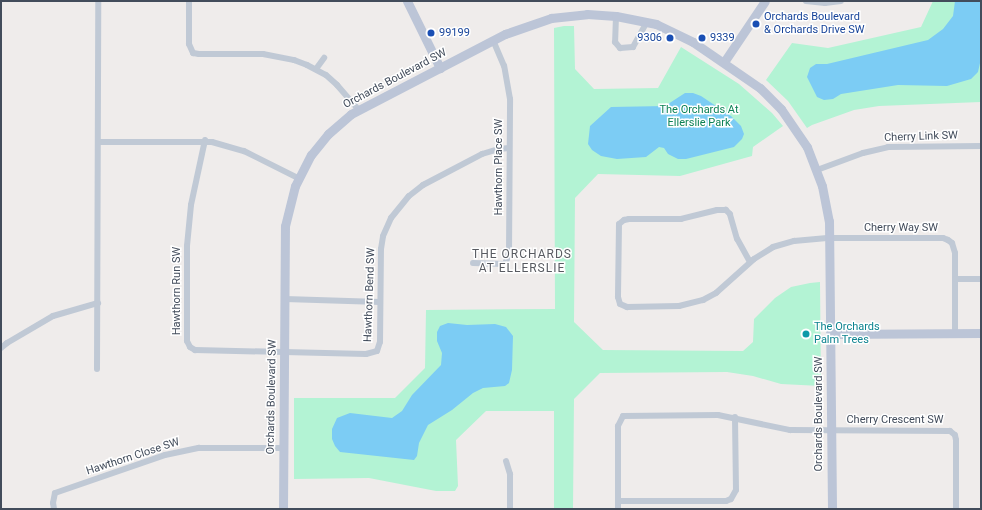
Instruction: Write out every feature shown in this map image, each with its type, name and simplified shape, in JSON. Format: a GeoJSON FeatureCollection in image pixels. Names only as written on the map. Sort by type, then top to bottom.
{"type":"FeatureCollection","features":[{"type":"Feature","properties":{"kind":"street"},"geometry":{"type":"LineString","coordinates":[[97,369],[99,142],[98,1]]}},
{"type":"Feature","properties":{"kind":"street"},"geometry":{"type":"LineString","coordinates":[[189,1],[189,44],[193,52],[199,54],[273,55],[294,60],[316,69],[337,85],[359,110]]}},
{"type":"Feature","properties":{"kind":"street"},"geometry":{"type":"LineString","coordinates":[[407,1],[440,68]]}},
{"type":"Feature","properties":{"kind":"street"},"geometry":{"type":"LineString","coordinates":[[724,62],[765,1]]}},
{"type":"Feature","properties":{"kind":"street"},"geometry":{"type":"LineString","coordinates":[[806,1],[825,3],[841,1]]}},
{"type":"Feature","properties":{"kind":"street","name":"Orchards Boulevard SW"},"geometry":{"type":"LineString","coordinates":[[283,509],[285,226],[290,199],[298,178],[311,155],[320,142],[338,125],[359,110],[493,40],[513,30],[551,18],[587,14],[616,16],[647,22],[675,32],[724,62],[760,88],[781,109],[807,147],[817,170],[826,200],[830,238],[832,509]]}},
{"type":"Feature","properties":{"kind":"street"},"geometry":{"type":"LineString","coordinates":[[616,16],[615,42],[620,48],[632,48],[635,46],[647,22]]}},
{"type":"Feature","properties":{"kind":"street","name":"Hawthorn Place SW"},"geometry":{"type":"LineString","coordinates":[[473,263],[501,265],[506,262],[508,258],[508,81],[501,55],[493,40]]}},
{"type":"Feature","properties":{"kind":"street"},"geometry":{"type":"LineString","coordinates":[[316,69],[324,58]]}},
{"type":"Feature","properties":{"kind":"street"},"geometry":{"type":"LineString","coordinates":[[99,142],[205,140],[244,150],[298,178]]}},
{"type":"Feature","properties":{"kind":"street","name":"Hawthorn Run SW"},"geometry":{"type":"LineString","coordinates":[[205,140],[193,192],[188,228],[188,345],[195,350],[285,351]]}},
{"type":"Feature","properties":{"kind":"street","name":"Cherry Link SW"},"geometry":{"type":"LineString","coordinates":[[817,170],[863,153],[888,147],[981,146]]}},
{"type":"Feature","properties":{"kind":"street","name":"Hawthorn Bend SW"},"geometry":{"type":"LineString","coordinates":[[285,351],[366,354],[377,351],[380,342],[380,260],[383,236],[386,227],[399,207],[409,196],[423,185],[482,154],[498,149],[509,148]]}},
{"type":"Feature","properties":{"kind":"street","name":"Cherry Way SW"},"geometry":{"type":"LineString","coordinates":[[750,262],[737,239],[731,217],[726,210],[717,210],[681,219],[624,220],[619,224],[618,297],[620,304],[627,307],[671,307],[706,302],[750,262],[767,251],[780,245],[802,240],[830,238],[943,238],[948,240],[954,248],[955,333]]}},
{"type":"Feature","properties":{"kind":"street"},"geometry":{"type":"LineString","coordinates":[[955,279],[981,279]]}},
{"type":"Feature","properties":{"kind":"street"},"geometry":{"type":"LineString","coordinates":[[285,299],[380,302]]}},
{"type":"Feature","properties":{"kind":"street"},"geometry":{"type":"LineString","coordinates":[[1,348],[6,343],[53,316],[98,303]]}},
{"type":"Feature","properties":{"kind":"street"},"geometry":{"type":"LineString","coordinates":[[831,334],[981,333]]}},
{"type":"Feature","properties":{"kind":"street"},"geometry":{"type":"LineString","coordinates":[[618,509],[618,426],[623,416],[718,415],[735,417],[783,429],[831,430]]}},
{"type":"Feature","properties":{"kind":"street"},"geometry":{"type":"LineString","coordinates":[[618,500],[726,501],[731,499],[736,490],[735,417]]}},
{"type":"Feature","properties":{"kind":"street","name":"Cherry Crescent SW"},"geometry":{"type":"LineString","coordinates":[[831,430],[950,430],[956,440],[956,509]]}},
{"type":"Feature","properties":{"kind":"street","name":"Hawthorn Close SW"},"geometry":{"type":"LineString","coordinates":[[54,509],[53,503],[55,493],[165,455],[199,448],[283,448]]}},
{"type":"Feature","properties":{"kind":"street"},"geometry":{"type":"LineString","coordinates":[[506,461],[510,474],[510,509]]}},
{"type":"Feature","properties":{"kind":"green space"},"geometry":{"type":"Polygon","coordinates":[[[933,1],[981,1],[981,102],[879,106],[854,110],[807,128],[788,101],[766,80],[792,43],[828,48],[921,27],[933,1]]]}},
{"type":"Feature","properties":{"kind":"green space","name":"The Orchards At Ellerslie Park"},"geometry":{"type":"Polygon","coordinates":[[[574,26],[575,69],[594,89],[658,88],[681,47],[739,84],[772,113],[783,126],[753,147],[752,156],[680,176],[598,174],[575,198],[574,322],[603,350],[743,351],[753,342],[754,319],[775,298],[791,287],[820,282],[821,386],[781,384],[753,376],[727,372],[600,373],[574,399],[573,509],[554,509],[554,411],[486,411],[456,440],[458,486],[455,491],[436,491],[369,478],[294,479],[294,398],[395,398],[425,368],[426,310],[555,309],[554,28],[574,26]]]}},
{"type":"Feature","properties":{"kind":"water"},"geometry":{"type":"Polygon","coordinates":[[[955,1],[981,1],[980,63],[978,72],[971,79],[947,86],[898,85],[841,94],[833,99],[824,100],[817,97],[807,77],[810,68],[816,64],[827,64],[928,40],[943,29],[953,16],[955,1]]]}},
{"type":"Feature","properties":{"kind":"water"},"geometry":{"type":"Polygon","coordinates":[[[685,93],[693,93],[701,96],[731,116],[741,126],[744,134],[742,139],[734,147],[686,159],[678,159],[668,154],[664,148],[659,147],[646,157],[617,159],[601,156],[592,150],[588,144],[590,126],[611,107],[665,106],[685,93]]]}},
{"type":"Feature","properties":{"kind":"water"},"geometry":{"type":"Polygon","coordinates":[[[448,323],[467,325],[495,324],[506,327],[513,336],[512,370],[509,383],[505,386],[483,388],[473,393],[452,410],[428,425],[419,443],[417,456],[414,460],[340,452],[332,439],[332,429],[337,418],[350,413],[392,418],[402,411],[412,395],[441,365],[442,353],[437,341],[437,332],[440,326],[448,323]]]}},
{"type":"Feature","properties":{"kind":"place","name":"Orchards Boulevard & Orchards Drive SW"},"geometry":{"type":"Point","coordinates":[756,24]}},
{"type":"Feature","properties":{"kind":"place","name":"99199"},"geometry":{"type":"Point","coordinates":[431,33]}},
{"type":"Feature","properties":{"kind":"place","name":"9306"},"geometry":{"type":"Point","coordinates":[670,38]}},
{"type":"Feature","properties":{"kind":"place","name":"9339"},"geometry":{"type":"Point","coordinates":[702,38]}},
{"type":"Feature","properties":{"kind":"place","name":"The Orchards Palm Trees"},"geometry":{"type":"Point","coordinates":[806,334]}},
{"type":"Feature","properties":{"kind":"district","name":"THE ORCHARDS AT ELLERSLIE"},"geometry":{"type":"Point","coordinates":[522,262]}}]}
